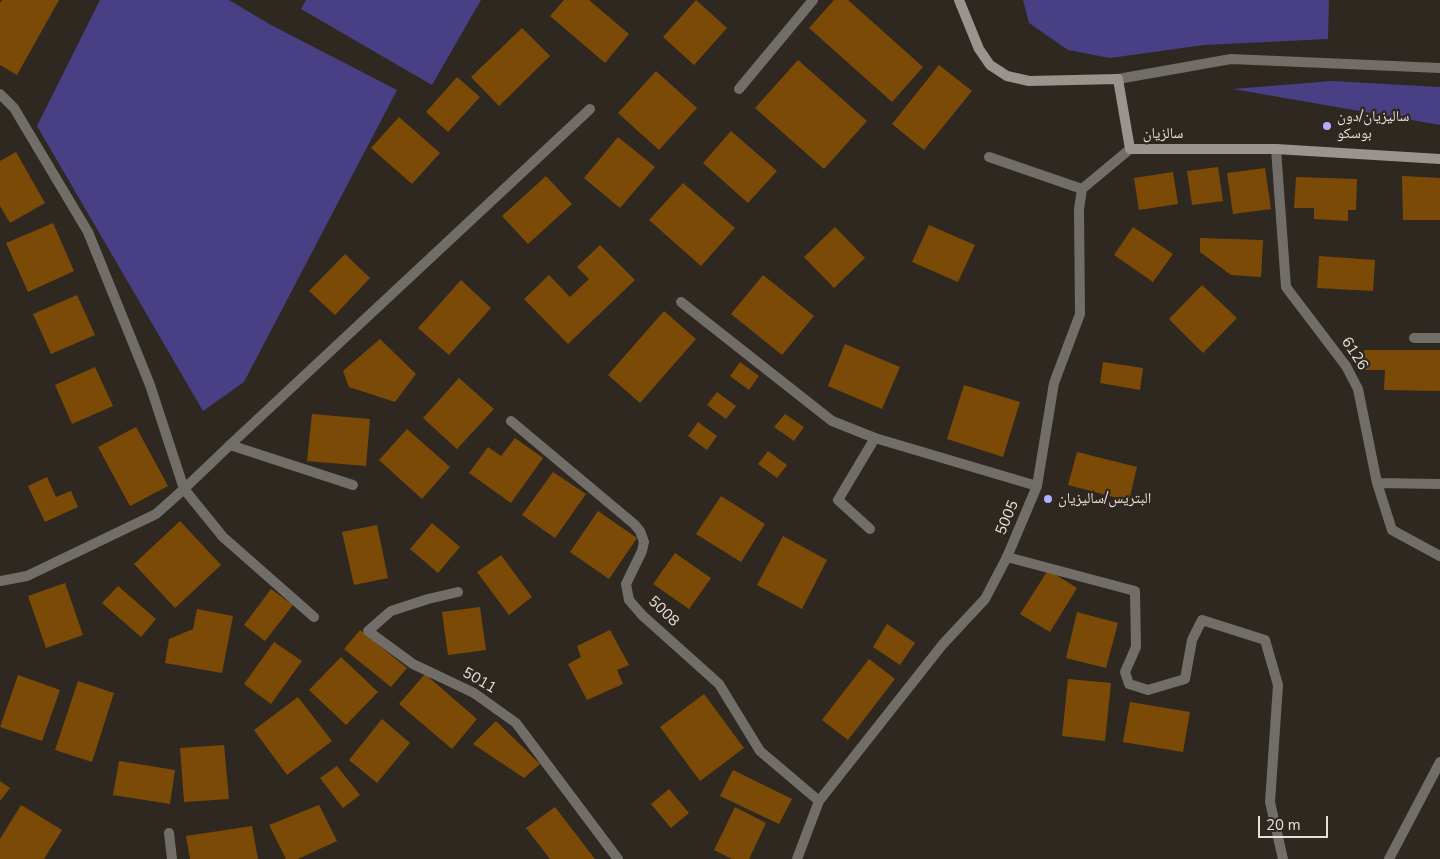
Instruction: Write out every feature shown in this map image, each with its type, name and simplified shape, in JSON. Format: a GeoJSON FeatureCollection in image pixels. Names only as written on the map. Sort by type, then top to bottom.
{"type":"FeatureCollection","features":[{"type":"Feature","properties":{"kind":"street"},"geometry":{"type":"LineString","coordinates":[[739,89],[813,0]]}},
{"type":"Feature","properties":{"kind":"street"},"geometry":{"type":"LineString","coordinates":[[959,0],[979,49],[990,65],[1007,76],[1029,81],[1118,79],[1231,59],[1440,68]]}},
{"type":"Feature","properties":{"kind":"street","name":"سالزيان"},"geometry":{"type":"LineString","coordinates":[[1118,79],[1130,149],[1276,149],[1440,159]]}},
{"type":"Feature","properties":{"kind":"street"},"geometry":{"type":"LineString","coordinates":[[0,94],[14,108],[88,232],[150,385],[184,489],[223,537],[314,617]]}},
{"type":"Feature","properties":{"kind":"street"},"geometry":{"type":"LineString","coordinates":[[0,581],[27,576],[156,514],[590,108]]}},
{"type":"Feature","properties":{"kind":"street"},"geometry":{"type":"LineString","coordinates":[[990,157],[1082,189],[1130,149]]}},
{"type":"Feature","properties":{"kind":"street","name":"6126"},"geometry":{"type":"LineString","coordinates":[[1276,149],[1286,286],[1346,366],[1358,389],[1377,484],[1392,530],[1440,556]]}},
{"type":"Feature","properties":{"kind":"street","name":"5005"},"geometry":{"type":"LineString","coordinates":[[797,859],[818,801],[943,644],[985,599],[1007,557],[1037,486],[1054,383],[1080,314],[1079,209],[1082,189]]}},
{"type":"Feature","properties":{"kind":"street"},"geometry":{"type":"LineString","coordinates":[[681,302],[832,421],[875,438],[1037,486]]}},
{"type":"Feature","properties":{"kind":"street"},"geometry":{"type":"LineString","coordinates":[[1414,338],[1440,338]]}},
{"type":"Feature","properties":{"kind":"street","name":"5008"},"geometry":{"type":"LineString","coordinates":[[511,421],[640,531],[644,542],[642,551],[626,584],[629,600],[642,615],[719,684],[760,751],[818,801]]}},
{"type":"Feature","properties":{"kind":"street"},"geometry":{"type":"LineString","coordinates":[[870,528],[838,500],[875,438]]}},
{"type":"Feature","properties":{"kind":"street"},"geometry":{"type":"LineString","coordinates":[[230,445],[353,485]]}},
{"type":"Feature","properties":{"kind":"street"},"geometry":{"type":"LineString","coordinates":[[1377,484],[1440,484]]}},
{"type":"Feature","properties":{"kind":"street"},"geometry":{"type":"LineString","coordinates":[[1007,557],[1135,591],[1136,647],[1125,672],[1129,684],[1148,690],[1185,679],[1192,640],[1202,620],[1265,640],[1278,685],[1270,802],[1283,859]]}},
{"type":"Feature","properties":{"kind":"street","name":"5011"},"geometry":{"type":"LineString","coordinates":[[458,592],[391,611],[368,631],[413,664],[474,692],[516,723],[618,859]]}},
{"type":"Feature","properties":{"kind":"street"},"geometry":{"type":"LineString","coordinates":[[1389,859],[1440,762]]}},
{"type":"Feature","properties":{"kind":"street"},"geometry":{"type":"LineString","coordinates":[[169,833],[172,859]]}},
{"type":"Feature","properties":{"kind":"shaded area"},"geometry":{"type":"Polygon","coordinates":[[[100,0],[229,0],[271,25],[397,90],[244,382],[203,411],[37,126],[100,0]]]}},
{"type":"Feature","properties":{"kind":"shaded area"},"geometry":{"type":"Polygon","coordinates":[[[306,0],[481,0],[432,85],[301,9],[306,0]]]}},
{"type":"Feature","properties":{"kind":"shaded area"},"geometry":{"type":"Polygon","coordinates":[[[1023,0],[1329,0],[1328,39],[1204,45],[1110,58],[1068,50],[1029,23],[1023,0]]]}},
{"type":"Feature","properties":{"kind":"shaded area"},"geometry":{"type":"Polygon","coordinates":[[[1332,81],[1440,87],[1440,125],[1233,89],[1332,81]]]}},
{"type":"Feature","properties":{"kind":"building"},"geometry":{"type":"Polygon","coordinates":[[[2,0],[59,0],[17,75],[0,65],[0,3],[2,0]]]}},
{"type":"Feature","properties":{"kind":"building"},"geometry":{"type":"Polygon","coordinates":[[[564,0],[589,0],[629,34],[605,63],[550,16],[564,0]]]}},
{"type":"Feature","properties":{"kind":"building"},"geometry":{"type":"Polygon","coordinates":[[[696,0],[727,28],[694,65],[663,37],[696,0]]]}},
{"type":"Feature","properties":{"kind":"building"},"geometry":{"type":"Polygon","coordinates":[[[834,0],[848,0],[923,67],[892,102],[809,28],[834,0]]]}},
{"type":"Feature","properties":{"kind":"building"},"geometry":{"type":"Polygon","coordinates":[[[522,28],[550,56],[499,106],[471,77],[522,28]]]}},
{"type":"Feature","properties":{"kind":"building"},"geometry":{"type":"Polygon","coordinates":[[[798,60],[867,121],[824,169],[755,108],[798,60]]]}},
{"type":"Feature","properties":{"kind":"building"},"geometry":{"type":"Polygon","coordinates":[[[939,65],[972,91],[924,150],[892,124],[939,65]]]}},
{"type":"Feature","properties":{"kind":"building"},"geometry":{"type":"Polygon","coordinates":[[[656,71],[697,108],[659,150],[618,113],[656,71]]]}},
{"type":"Feature","properties":{"kind":"building"},"geometry":{"type":"Polygon","coordinates":[[[457,77],[480,97],[448,132],[426,112],[457,77]]]}},
{"type":"Feature","properties":{"kind":"building"},"geometry":{"type":"Polygon","coordinates":[[[399,117],[440,153],[412,184],[371,148],[399,117]]]}},
{"type":"Feature","properties":{"kind":"building"},"geometry":{"type":"Polygon","coordinates":[[[731,131],[777,171],[748,203],[703,163],[731,131]]]}},
{"type":"Feature","properties":{"kind":"building"},"geometry":{"type":"Polygon","coordinates":[[[618,137],[655,167],[620,208],[584,178],[618,137]]]}},
{"type":"Feature","properties":{"kind":"building"},"geometry":{"type":"Polygon","coordinates":[[[16,152],[45,203],[10,223],[0,206],[0,161],[16,152]]]}},
{"type":"Feature","properties":{"kind":"building"},"geometry":{"type":"Polygon","coordinates":[[[1218,167],[1223,201],[1192,205],[1187,171],[1218,167]]]}},
{"type":"Feature","properties":{"kind":"building"},"geometry":{"type":"Polygon","coordinates":[[[1265,168],[1271,209],[1233,214],[1227,173],[1265,168]]]}},
{"type":"Feature","properties":{"kind":"building"},"geometry":{"type":"Polygon","coordinates":[[[1173,172],[1178,204],[1139,210],[1134,178],[1173,172]]]}},
{"type":"Feature","properties":{"kind":"building"},"geometry":{"type":"Polygon","coordinates":[[[546,176],[572,204],[528,244],[502,216],[546,176]]]}},
{"type":"Feature","properties":{"kind":"building"},"geometry":{"type":"Polygon","coordinates":[[[1402,176],[1440,178],[1440,220],[1403,220],[1402,176]]]}},
{"type":"Feature","properties":{"kind":"building"},"geometry":{"type":"Polygon","coordinates":[[[1296,177],[1357,179],[1356,210],[1348,210],[1348,221],[1314,219],[1314,208],[1294,208],[1296,177]]]}},
{"type":"Feature","properties":{"kind":"building"},"geometry":{"type":"Polygon","coordinates":[[[683,183],[735,228],[701,266],[649,220],[683,183]]]}},
{"type":"Feature","properties":{"kind":"building"},"geometry":{"type":"Polygon","coordinates":[[[53,223],[74,271],[28,292],[6,243],[53,223]]]}},
{"type":"Feature","properties":{"kind":"building"},"geometry":{"type":"Polygon","coordinates":[[[929,225],[975,245],[958,282],[912,262],[929,225]]]}},
{"type":"Feature","properties":{"kind":"building"},"geometry":{"type":"Polygon","coordinates":[[[835,227],[865,258],[834,288],[804,257],[835,227]]]}},
{"type":"Feature","properties":{"kind":"building"},"geometry":{"type":"Polygon","coordinates":[[[1133,227],[1173,254],[1153,282],[1114,255],[1133,227]]]}},
{"type":"Feature","properties":{"kind":"building"},"geometry":{"type":"Polygon","coordinates":[[[1200,238],[1263,240],[1261,277],[1231,275],[1200,252],[1200,238]]]}},
{"type":"Feature","properties":{"kind":"building"},"geometry":{"type":"Polygon","coordinates":[[[600,245],[635,280],[568,344],[524,299],[549,275],[570,297],[589,279],[577,267],[600,245]]]}},
{"type":"Feature","properties":{"kind":"building"},"geometry":{"type":"Polygon","coordinates":[[[345,254],[370,278],[335,315],[309,291],[345,254]]]}},
{"type":"Feature","properties":{"kind":"building"},"geometry":{"type":"Polygon","coordinates":[[[1319,256],[1375,260],[1373,291],[1317,288],[1319,256]]]}},
{"type":"Feature","properties":{"kind":"building"},"geometry":{"type":"Polygon","coordinates":[[[763,275],[814,316],[782,355],[731,314],[763,275]]]}},
{"type":"Feature","properties":{"kind":"building"},"geometry":{"type":"Polygon","coordinates":[[[461,280],[491,308],[449,355],[418,328],[461,280]]]}},
{"type":"Feature","properties":{"kind":"building"},"geometry":{"type":"Polygon","coordinates":[[[1202,285],[1237,318],[1203,353],[1169,319],[1202,285]]]}},
{"type":"Feature","properties":{"kind":"building"},"geometry":{"type":"Polygon","coordinates":[[[77,295],[95,335],[51,354],[33,314],[77,295]]]}},
{"type":"Feature","properties":{"kind":"building"},"geometry":{"type":"Polygon","coordinates":[[[664,311],[696,339],[640,403],[608,375],[664,311]]]}},
{"type":"Feature","properties":{"kind":"building"},"geometry":{"type":"Polygon","coordinates":[[[380,339],[416,374],[395,402],[349,387],[343,371],[380,339]]]}},
{"type":"Feature","properties":{"kind":"building"},"geometry":{"type":"Polygon","coordinates":[[[845,344],[900,367],[882,409],[828,386],[845,344]]]}},
{"type":"Feature","properties":{"kind":"building"},"geometry":{"type":"Polygon","coordinates":[[[1364,350],[1440,350],[1440,391],[1384,390],[1385,370],[1364,370],[1364,350]]]}},
{"type":"Feature","properties":{"kind":"building"},"geometry":{"type":"Polygon","coordinates":[[[740,362],[759,376],[749,390],[730,376],[740,362]]]}},
{"type":"Feature","properties":{"kind":"building"},"geometry":{"type":"Polygon","coordinates":[[[1103,362],[1143,368],[1140,390],[1100,383],[1103,362]]]}},
{"type":"Feature","properties":{"kind":"building"},"geometry":{"type":"Polygon","coordinates":[[[95,367],[113,406],[72,424],[55,385],[95,367]]]}},
{"type":"Feature","properties":{"kind":"building"},"geometry":{"type":"Polygon","coordinates":[[[459,378],[494,409],[457,449],[423,418],[459,378]]]}},
{"type":"Feature","properties":{"kind":"building"},"geometry":{"type":"Polygon","coordinates":[[[964,385],[1020,402],[1003,457],[947,439],[964,385]]]}},
{"type":"Feature","properties":{"kind":"building"},"geometry":{"type":"Polygon","coordinates":[[[717,392],[736,406],[726,419],[707,405],[717,392]]]}},
{"type":"Feature","properties":{"kind":"building"},"geometry":{"type":"Polygon","coordinates":[[[312,414],[370,419],[366,466],[307,461],[312,414]]]}},
{"type":"Feature","properties":{"kind":"building"},"geometry":{"type":"Polygon","coordinates":[[[785,414],[804,427],[794,441],[774,427],[785,414]]]}},
{"type":"Feature","properties":{"kind":"building"},"geometry":{"type":"Polygon","coordinates":[[[698,422],[717,436],[707,450],[688,436],[698,422]]]}},
{"type":"Feature","properties":{"kind":"building"},"geometry":{"type":"Polygon","coordinates":[[[136,427],[168,486],[130,506],[98,447],[136,427]]]}},
{"type":"Feature","properties":{"kind":"building"},"geometry":{"type":"Polygon","coordinates":[[[407,429],[450,467],[422,499],[379,460],[407,429]]]}},
{"type":"Feature","properties":{"kind":"building"},"geometry":{"type":"Polygon","coordinates":[[[515,438],[543,458],[511,503],[469,473],[488,447],[501,456],[515,438]]]}},
{"type":"Feature","properties":{"kind":"building"},"geometry":{"type":"Polygon","coordinates":[[[768,451],[787,465],[777,478],[758,464],[768,451]]]}},
{"type":"Feature","properties":{"kind":"building"},"geometry":{"type":"Polygon","coordinates":[[[1077,452],[1137,467],[1129,501],[1068,485],[1077,452]]]}},
{"type":"Feature","properties":{"kind":"building"},"geometry":{"type":"Polygon","coordinates":[[[553,472],[586,494],[555,538],[522,515],[553,472]]]}},
{"type":"Feature","properties":{"kind":"building"},"geometry":{"type":"Polygon","coordinates":[[[47,477],[56,497],[71,491],[78,507],[45,522],[28,486],[47,477]]]}},
{"type":"Feature","properties":{"kind":"building"},"geometry":{"type":"Polygon","coordinates":[[[721,496],[765,524],[741,562],[696,534],[721,496]]]}},
{"type":"Feature","properties":{"kind":"building"},"geometry":{"type":"Polygon","coordinates":[[[598,511],[637,538],[609,579],[570,552],[598,511]]]}},
{"type":"Feature","properties":{"kind":"building"},"geometry":{"type":"Polygon","coordinates":[[[180,521],[221,565],[175,608],[134,564],[180,521]]]}},
{"type":"Feature","properties":{"kind":"building"},"geometry":{"type":"Polygon","coordinates":[[[432,523],[460,547],[438,573],[410,549],[432,523]]]}},
{"type":"Feature","properties":{"kind":"building"},"geometry":{"type":"Polygon","coordinates":[[[377,525],[388,578],[354,585],[342,532],[377,525]]]}},
{"type":"Feature","properties":{"kind":"building"},"geometry":{"type":"Polygon","coordinates":[[[783,536],[827,560],[802,609],[757,585],[783,536]]]}},
{"type":"Feature","properties":{"kind":"building"},"geometry":{"type":"Polygon","coordinates":[[[675,553],[711,578],[689,609],[653,584],[675,553]]]}},
{"type":"Feature","properties":{"kind":"building"},"geometry":{"type":"Polygon","coordinates":[[[501,555],[532,597],[509,615],[477,572],[501,555]]]}},
{"type":"Feature","properties":{"kind":"building"},"geometry":{"type":"Polygon","coordinates":[[[1048,570],[1077,588],[1050,632],[1020,614],[1048,570]]]}},
{"type":"Feature","properties":{"kind":"building"},"geometry":{"type":"Polygon","coordinates":[[[65,583],[83,635],[46,648],[28,596],[65,583]]]}},
{"type":"Feature","properties":{"kind":"building"},"geometry":{"type":"Polygon","coordinates":[[[118,586],[156,619],[141,637],[102,603],[118,586]]]}},
{"type":"Feature","properties":{"kind":"building"},"geometry":{"type":"Polygon","coordinates":[[[271,589],[293,605],[265,641],[244,625],[271,589]]]}},
{"type":"Feature","properties":{"kind":"building"},"geometry":{"type":"Polygon","coordinates":[[[480,607],[486,650],[448,655],[442,612],[480,607]]]}},
{"type":"Feature","properties":{"kind":"building"},"geometry":{"type":"Polygon","coordinates":[[[197,609],[233,616],[222,673],[165,663],[169,639],[193,629],[197,609]]]}},
{"type":"Feature","properties":{"kind":"building"},"geometry":{"type":"Polygon","coordinates":[[[1077,612],[1118,623],[1106,668],[1066,658],[1077,612]]]}},
{"type":"Feature","properties":{"kind":"building"},"geometry":{"type":"Polygon","coordinates":[[[887,624],[915,643],[900,665],[873,647],[887,624]]]}},
{"type":"Feature","properties":{"kind":"building"},"geometry":{"type":"Polygon","coordinates":[[[360,630],[407,668],[391,687],[344,649],[360,630]]]}},
{"type":"Feature","properties":{"kind":"building"},"geometry":{"type":"Polygon","coordinates":[[[610,630],[629,665],[617,670],[623,684],[587,700],[568,664],[581,657],[577,646],[610,630]]]}},
{"type":"Feature","properties":{"kind":"building"},"geometry":{"type":"Polygon","coordinates":[[[274,642],[302,661],[271,704],[244,684],[274,642]]]}},
{"type":"Feature","properties":{"kind":"building"},"geometry":{"type":"Polygon","coordinates":[[[341,657],[378,692],[346,725],[309,690],[341,657]]]}},
{"type":"Feature","properties":{"kind":"building"},"geometry":{"type":"Polygon","coordinates":[[[869,659],[895,679],[848,740],[822,720],[869,659]]]}},
{"type":"Feature","properties":{"kind":"building"},"geometry":{"type":"Polygon","coordinates":[[[425,674],[477,719],[452,749],[399,704],[425,674]]]}},
{"type":"Feature","properties":{"kind":"building"},"geometry":{"type":"Polygon","coordinates":[[[18,675],[60,690],[42,741],[0,727],[18,675]]]}},
{"type":"Feature","properties":{"kind":"building"},"geometry":{"type":"Polygon","coordinates":[[[1068,679],[1111,683],[1105,741],[1062,736],[1068,679]]]}},
{"type":"Feature","properties":{"kind":"building"},"geometry":{"type":"Polygon","coordinates":[[[78,681],[114,693],[92,762],[55,750],[78,681]]]}},
{"type":"Feature","properties":{"kind":"building"},"geometry":{"type":"Polygon","coordinates":[[[704,694],[744,748],[700,781],[660,727],[704,694]]]}},
{"type":"Feature","properties":{"kind":"building"},"geometry":{"type":"Polygon","coordinates":[[[298,697],[332,741],[287,775],[254,730],[298,697]]]}},
{"type":"Feature","properties":{"kind":"building"},"geometry":{"type":"Polygon","coordinates":[[[1130,702],[1190,712],[1183,752],[1123,742],[1130,702]]]}},
{"type":"Feature","properties":{"kind":"building"},"geometry":{"type":"Polygon","coordinates":[[[382,719],[410,743],[377,783],[349,760],[382,719]]]}},
{"type":"Feature","properties":{"kind":"building"},"geometry":{"type":"Polygon","coordinates":[[[496,721],[540,764],[524,778],[473,744],[496,721]]]}},
{"type":"Feature","properties":{"kind":"building"},"geometry":{"type":"Polygon","coordinates":[[[224,745],[229,799],[184,802],[180,748],[224,745]]]}},
{"type":"Feature","properties":{"kind":"building"},"geometry":{"type":"Polygon","coordinates":[[[119,761],[175,770],[170,804],[113,795],[119,761]]]}},
{"type":"Feature","properties":{"kind":"building"},"geometry":{"type":"Polygon","coordinates":[[[337,766],[360,795],[343,808],[320,778],[337,766]]]}},
{"type":"Feature","properties":{"kind":"building"},"geometry":{"type":"Polygon","coordinates":[[[733,770],[792,799],[779,824],[720,796],[733,770]]]}},
{"type":"Feature","properties":{"kind":"building"},"geometry":{"type":"Polygon","coordinates":[[[0,781],[10,788],[0,801],[0,781]]]}},
{"type":"Feature","properties":{"kind":"building"},"geometry":{"type":"Polygon","coordinates":[[[669,789],[689,813],[671,828],[651,804],[669,789]]]}},
{"type":"Feature","properties":{"kind":"building"},"geometry":{"type":"Polygon","coordinates":[[[21,805],[62,830],[44,859],[0,859],[0,839],[21,805]]]}},
{"type":"Feature","properties":{"kind":"building"},"geometry":{"type":"Polygon","coordinates":[[[319,805],[337,841],[298,859],[286,859],[269,825],[319,805]]]}},
{"type":"Feature","properties":{"kind":"building"},"geometry":{"type":"Polygon","coordinates":[[[555,807],[595,859],[550,859],[526,828],[555,807]]]}},
{"type":"Feature","properties":{"kind":"building"},"geometry":{"type":"Polygon","coordinates":[[[735,807],[766,823],[749,859],[732,859],[714,850],[735,807]]]}},
{"type":"Feature","properties":{"kind":"building"},"geometry":{"type":"Polygon","coordinates":[[[252,826],[258,859],[190,859],[186,836],[252,826]]]}},
{"type":"Feature","properties":{"kind":"place","name":"ساليزيان/دون بوسكو"},"geometry":{"type":"Point","coordinates":[1327,126]}},
{"type":"Feature","properties":{"kind":"place","name":"البتريس/ساليزيان"},"geometry":{"type":"Point","coordinates":[1048,499]}}]}
